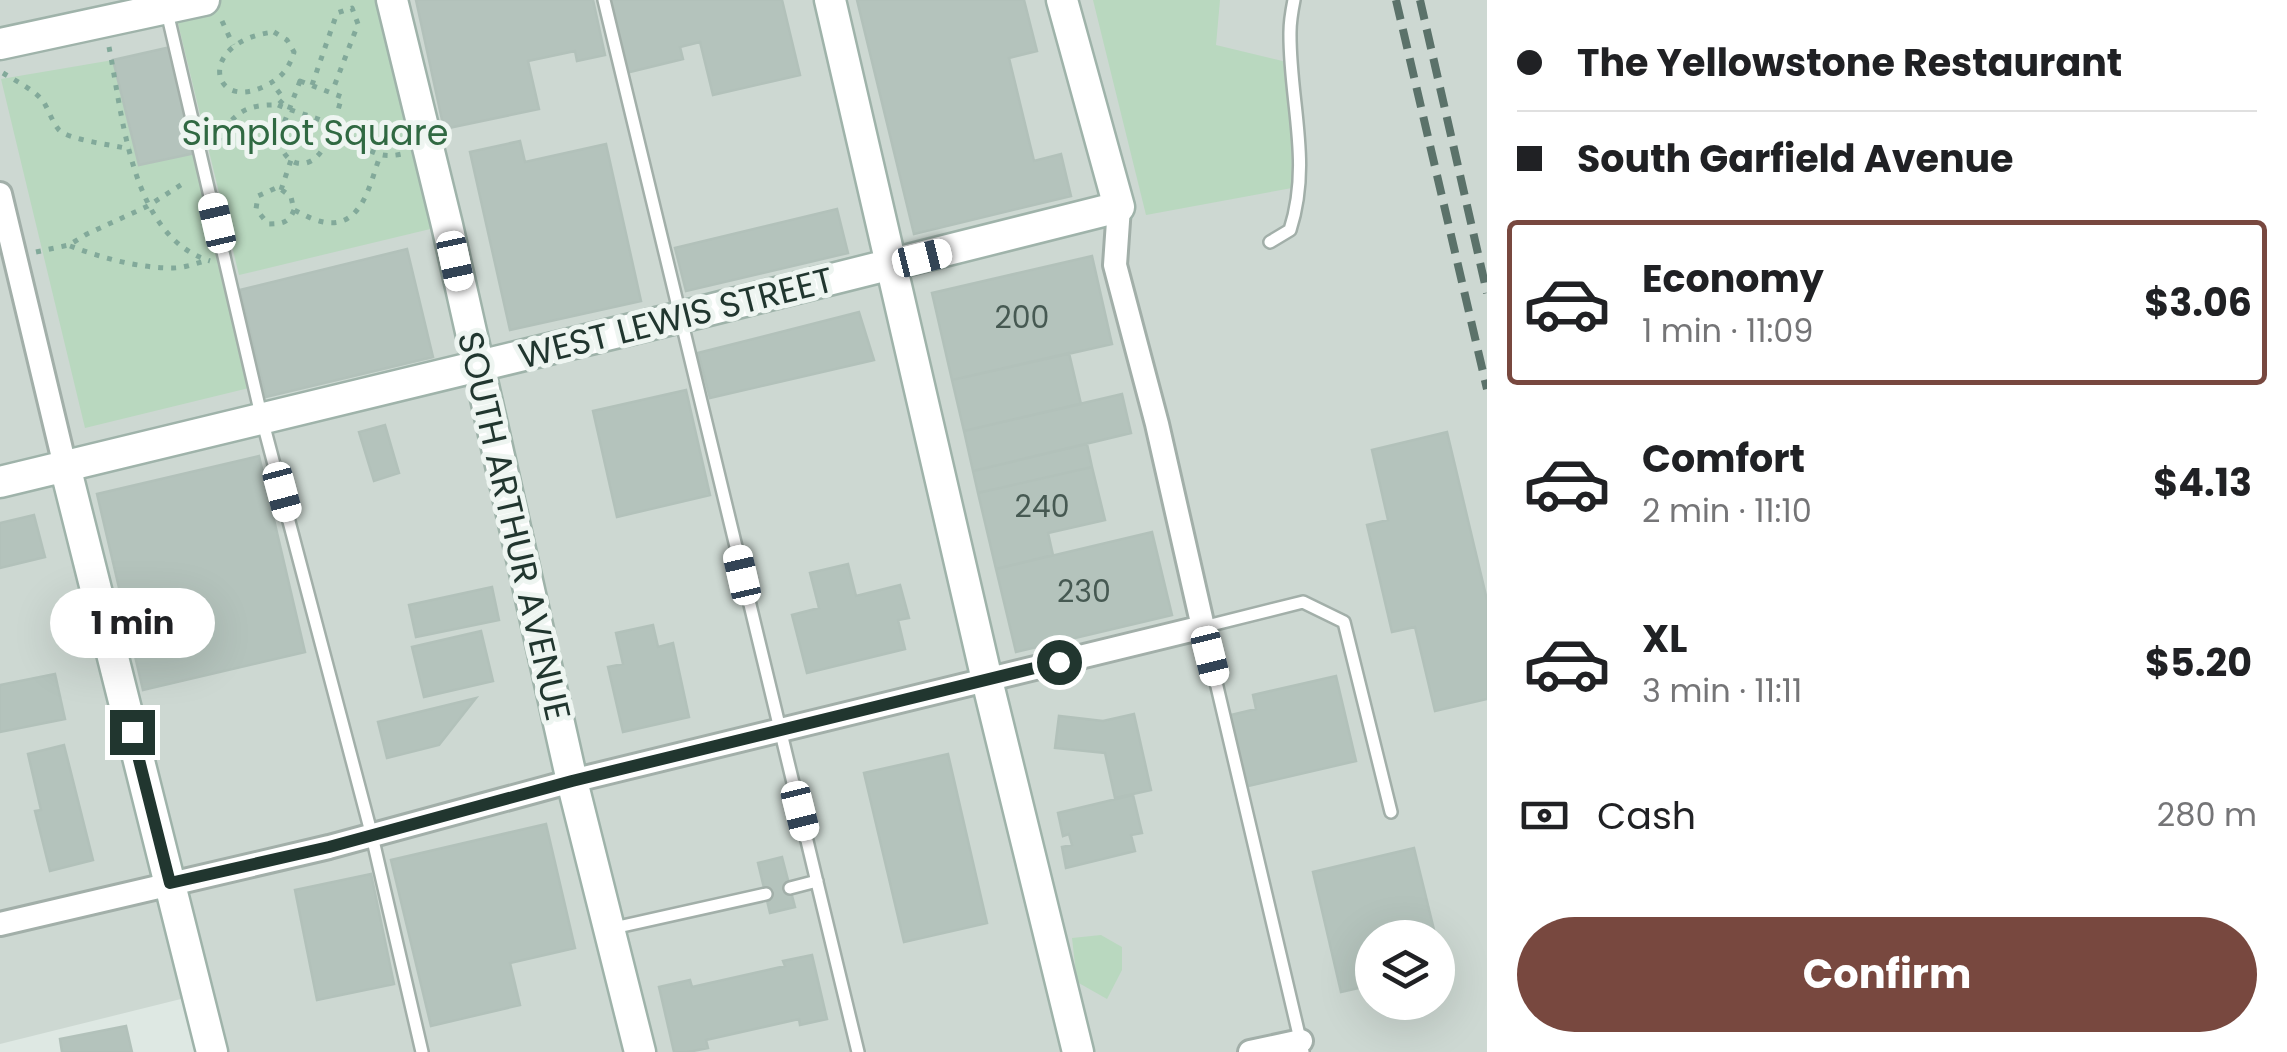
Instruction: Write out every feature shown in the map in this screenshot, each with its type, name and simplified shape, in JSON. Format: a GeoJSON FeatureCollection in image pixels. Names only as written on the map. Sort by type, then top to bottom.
{"type":"FeatureCollection","features":[{"type":"Feature","properties":{"kind":"street"},"geometry":{"type":"LineString","coordinates":[[0,44],[166,4],[204,0]]}},
{"type":"Feature","properties":{"kind":"street","name":"SOUTH ARTHUR AVENUE"},"geometry":{"type":"LineString","coordinates":[[392,0],[572,781],[640,1052]]}},
{"type":"Feature","properties":{"kind":"street"},"geometry":{"type":"LineString","coordinates":[[830,0],[987,680],[1078,1052]]}},
{"type":"Feature","properties":{"kind":"street"},"geometry":{"type":"LineString","coordinates":[[0,924],[372,836],[572,781],[1203,627],[1116,265],[1119,207],[1062,0]]}},
{"type":"Feature","properties":{"kind":"street"},"geometry":{"type":"LineString","coordinates":[[0,194],[212,1052]]}},
{"type":"Feature","properties":{"kind":"street","name":"WEST LEWIS STREET"},"geometry":{"type":"LineString","coordinates":[[0,482],[1119,207]]}},
{"type":"Feature","properties":{"kind":"street"},"geometry":{"type":"LineString","coordinates":[[1250,1052],[1302,1046]]}},
{"type":"Feature","properties":{"kind":"lane"},"geometry":{"type":"LineString","coordinates":[[604,0],[858,1052]]}},
{"type":"Feature","properties":{"kind":"lane"},"geometry":{"type":"LineString","coordinates":[[1270,242],[1290,230],[1298,205],[1301,154],[1290,30],[1294,0]]}},
{"type":"Feature","properties":{"kind":"lane"},"geometry":{"type":"LineString","coordinates":[[166,4],[262,419],[372,836],[422,1052]]}},
{"type":"Feature","properties":{"kind":"lane"},"geometry":{"type":"LineString","coordinates":[[1302,1046],[1203,627],[1303,602],[1344,622],[1391,812]]}},
{"type":"Feature","properties":{"kind":"lane"},"geometry":{"type":"LineString","coordinates":[[790,888],[816,881]]}},
{"type":"Feature","properties":{"kind":"lane"},"geometry":{"type":"LineString","coordinates":[[609,929],[766,894]]}},
{"type":"Feature","properties":{"kind":"path"},"geometry":{"type":"LineString","coordinates":[[312,85],[337,14],[352,8],[358,24],[332,92]]}},
{"type":"Feature","properties":{"kind":"path"},"geometry":{"type":"LineString","coordinates":[[104,22],[130,149],[148,206],[169,236],[190,255],[227,266]]}},
{"type":"Feature","properties":{"kind":"path"},"geometry":{"type":"LineString","coordinates":[[274,32],[287,40],[294,52],[289,68],[272,82],[254,92],[237,94],[224,85],[218,71],[221,58],[233,45],[274,32]]}},
{"type":"Feature","properties":{"kind":"path"},"geometry":{"type":"LineString","coordinates":[[0,71],[42,100],[60,132],[130,149]]}},
{"type":"Feature","properties":{"kind":"path"},"geometry":{"type":"LineString","coordinates":[[300,81],[332,92],[342,97],[321,154],[302,164],[291,160],[278,139],[300,81]]}},
{"type":"Feature","properties":{"kind":"path"},"geometry":{"type":"LineString","coordinates":[[272,82],[284,99],[278,105]]}},
{"type":"Feature","properties":{"kind":"path"},"geometry":{"type":"LineString","coordinates":[[15,256],[69,246],[148,206],[204,170],[220,136],[247,107],[278,105],[332,126],[380,156],[428,148]]}},
{"type":"Feature","properties":{"kind":"path"},"geometry":{"type":"LineString","coordinates":[[294,210],[328,222],[354,216],[363,204],[380,156]]}},
{"type":"Feature","properties":{"kind":"path"},"geometry":{"type":"LineString","coordinates":[[282,190],[291,160]]}},
{"type":"Feature","properties":{"kind":"path"},"geometry":{"type":"LineString","coordinates":[[278,187],[290,197],[294,210],[282,224],[268,224],[256,209],[258,196],[278,187]]}},
{"type":"Feature","properties":{"kind":"path"},"geometry":{"type":"LineString","coordinates":[[69,246],[94,256],[176,269],[208,260]]}},
{"type":"Feature","properties":{"kind":"shaded area"},"geometry":{"type":"Polygon","coordinates":[[[0,0],[1487,0],[1487,1052],[212,1052],[197,995],[0,1044],[0,0]]]}},
{"type":"Feature","properties":{"kind":"green space","name":"Simplot Square"},"geometry":{"type":"Polygon","coordinates":[[[205,0],[392,0],[447,225],[239,275],[174,7],[205,0]]]}},
{"type":"Feature","properties":{"kind":"green space"},"geometry":{"type":"Polygon","coordinates":[[[1093,0],[1220,0],[1216,45],[1291,63],[1292,188],[1146,215],[1093,0]]]}},
{"type":"Feature","properties":{"kind":"green space"},"geometry":{"type":"Polygon","coordinates":[[[113,60],[139,165],[200,152],[249,388],[85,428],[1,79],[113,60]]]}},
{"type":"Feature","properties":{"kind":"green space"},"geometry":{"type":"Polygon","coordinates":[[[1101,935],[1122,947],[1122,970],[1107,999],[1077,982],[1072,938],[1101,935]]]}},
{"type":"Feature","properties":{"kind":"building"},"geometry":{"type":"Polygon","coordinates":[[[416,0],[593,0],[605,55],[577,61],[575,51],[528,61],[539,109],[444,129],[416,0]]]}},
{"type":"Feature","properties":{"kind":"building"},"geometry":{"type":"Polygon","coordinates":[[[609,0],[782,0],[800,75],[713,95],[700,42],[680,47],[683,59],[626,73],[609,0]]]}},
{"type":"Feature","properties":{"kind":"building"},"geometry":{"type":"Polygon","coordinates":[[[857,0],[1024,0],[1037,51],[1009,58],[1034,161],[1061,154],[1071,196],[914,234],[857,0]]]}},
{"type":"Feature","properties":{"kind":"building"},"geometry":{"type":"Polygon","coordinates":[[[175,46],[200,152],[139,165],[113,60],[175,46]]]}},
{"type":"Feature","properties":{"kind":"building"},"geometry":{"type":"Polygon","coordinates":[[[520,141],[525,162],[606,144],[641,301],[510,330],[470,152],[520,141]]]}},
{"type":"Feature","properties":{"kind":"building"},"geometry":{"type":"Polygon","coordinates":[[[837,209],[848,253],[686,291],[675,248],[837,209]]]}},
{"type":"Feature","properties":{"kind":"building"},"geometry":{"type":"Polygon","coordinates":[[[407,249],[433,357],[266,397],[240,290],[407,249]]]}},
{"type":"Feature","properties":{"kind":"building"},"geometry":{"type":"Polygon","coordinates":[[[1092,256],[1112,344],[952,380],[932,293],[1092,256]]]}},
{"type":"Feature","properties":{"kind":"building"},"geometry":{"type":"Polygon","coordinates":[[[859,312],[874,360],[710,398],[698,353],[859,312]]]}},
{"type":"Feature","properties":{"kind":"building"},"geometry":{"type":"Polygon","coordinates":[[[1069,353],[1081,404],[964,431],[952,380],[1069,353]]]}},
{"type":"Feature","properties":{"kind":"building"},"geometry":{"type":"Polygon","coordinates":[[[686,390],[710,495],[617,517],[593,411],[686,390]]]}},
{"type":"Feature","properties":{"kind":"building"},"geometry":{"type":"Polygon","coordinates":[[[1122,394],[1131,433],[973,471],[964,431],[1122,394]]]}},
{"type":"Feature","properties":{"kind":"building"},"geometry":{"type":"Polygon","coordinates":[[[385,425],[399,473],[374,481],[359,432],[385,425]]]}},
{"type":"Feature","properties":{"kind":"building"},"geometry":{"type":"Polygon","coordinates":[[[1447,432],[1487,600],[1487,699],[1435,711],[1415,627],[1392,632],[1367,525],[1388,520],[1372,450],[1447,432]]]}},
{"type":"Feature","properties":{"kind":"building"},"geometry":{"type":"Polygon","coordinates":[[[1087,444],[1092,467],[978,493],[973,471],[1087,444]]]}},
{"type":"Feature","properties":{"kind":"building"},"geometry":{"type":"Polygon","coordinates":[[[259,456],[305,652],[143,690],[97,494],[259,456]]]}},
{"type":"Feature","properties":{"kind":"building"},"geometry":{"type":"Polygon","coordinates":[[[1092,467],[1105,520],[1048,533],[1053,555],[996,569],[978,493],[1092,467]]]}},
{"type":"Feature","properties":{"kind":"building"},"geometry":{"type":"Polygon","coordinates":[[[34,515],[45,557],[0,568],[0,523],[34,515]]]}},
{"type":"Feature","properties":{"kind":"building"},"geometry":{"type":"Polygon","coordinates":[[[1152,532],[1172,615],[1016,652],[996,569],[1152,532]]]}},
{"type":"Feature","properties":{"kind":"building"},"geometry":{"type":"Polygon","coordinates":[[[848,564],[856,596],[900,585],[909,618],[898,620],[905,649],[807,673],[792,615],[819,608],[810,573],[848,564]]]}},
{"type":"Feature","properties":{"kind":"building"},"geometry":{"type":"Polygon","coordinates":[[[492,587],[499,620],[416,637],[409,605],[492,587]]]}},
{"type":"Feature","properties":{"kind":"building"},"geometry":{"type":"Polygon","coordinates":[[[653,625],[658,647],[673,643],[689,717],[623,732],[608,667],[623,664],[616,633],[653,625]]]}},
{"type":"Feature","properties":{"kind":"building"},"geometry":{"type":"Polygon","coordinates":[[[481,631],[493,681],[424,697],[412,647],[481,631]]]}},
{"type":"Feature","properties":{"kind":"building"},"geometry":{"type":"Polygon","coordinates":[[[55,674],[65,719],[0,732],[0,685],[55,674]]]}},
{"type":"Feature","properties":{"kind":"building"},"geometry":{"type":"Polygon","coordinates":[[[1336,676],[1356,761],[1244,787],[1227,716],[1256,709],[1253,695],[1336,676]]]}},
{"type":"Feature","properties":{"kind":"building"},"geometry":{"type":"Polygon","coordinates":[[[476,698],[439,745],[387,758],[378,722],[476,698]]]}},
{"type":"Feature","properties":{"kind":"building"},"geometry":{"type":"Polygon","coordinates":[[[1134,714],[1151,790],[1115,798],[1105,753],[1055,748],[1059,716],[1103,721],[1134,714]]]}},
{"type":"Feature","properties":{"kind":"building"},"geometry":{"type":"Polygon","coordinates":[[[64,745],[93,860],[50,871],[35,811],[41,810],[28,754],[64,745]]]}},
{"type":"Feature","properties":{"kind":"building"},"geometry":{"type":"Polygon","coordinates":[[[948,754],[987,923],[904,942],[864,773],[948,754]]]}},
{"type":"Feature","properties":{"kind":"building"},"geometry":{"type":"Polygon","coordinates":[[[1133,795],[1142,833],[1131,835],[1135,851],[1066,868],[1062,847],[1072,845],[1069,834],[1063,836],[1058,813],[1133,795]]]}},
{"type":"Feature","properties":{"kind":"building"},"geometry":{"type":"Polygon","coordinates":[[[546,824],[575,948],[510,963],[520,1005],[431,1026],[391,860],[546,824]]]}},
{"type":"Feature","properties":{"kind":"building"},"geometry":{"type":"Polygon","coordinates":[[[1414,848],[1432,920],[1355,920],[1355,989],[1341,992],[1313,872],[1414,848]]]}},
{"type":"Feature","properties":{"kind":"building"},"geometry":{"type":"Polygon","coordinates":[[[782,857],[795,907],[770,913],[758,863],[782,857]]]}},
{"type":"Feature","properties":{"kind":"building"},"geometry":{"type":"Polygon","coordinates":[[[371,874],[394,984],[317,1000],[295,890],[371,874]]]}},
{"type":"Feature","properties":{"kind":"building"},"geometry":{"type":"Polygon","coordinates":[[[812,955],[827,1019],[800,1025],[799,1019],[706,1040],[708,1048],[674,1052],[659,987],[690,980],[692,987],[785,966],[783,961],[812,955]]]}},
{"type":"Feature","properties":{"kind":"building"},"geometry":{"type":"Polygon","coordinates":[[[126,1026],[132,1052],[62,1052],[60,1039],[126,1026]]]}},
{"type":"Feature","properties":{"kind":"railway"},"geometry":{"type":"LineString","coordinates":[[1396,0],[1487,389]]}},
{"type":"Feature","properties":{"kind":"railway"},"geometry":{"type":"LineString","coordinates":[[1420,0],[1487,293]]}},
{"type":"Feature","properties":{"kind":"route"},"geometry":{"type":"LineString","coordinates":[[132,732],[170,883],[329,847],[572,781],[1059,662]]}}]}
